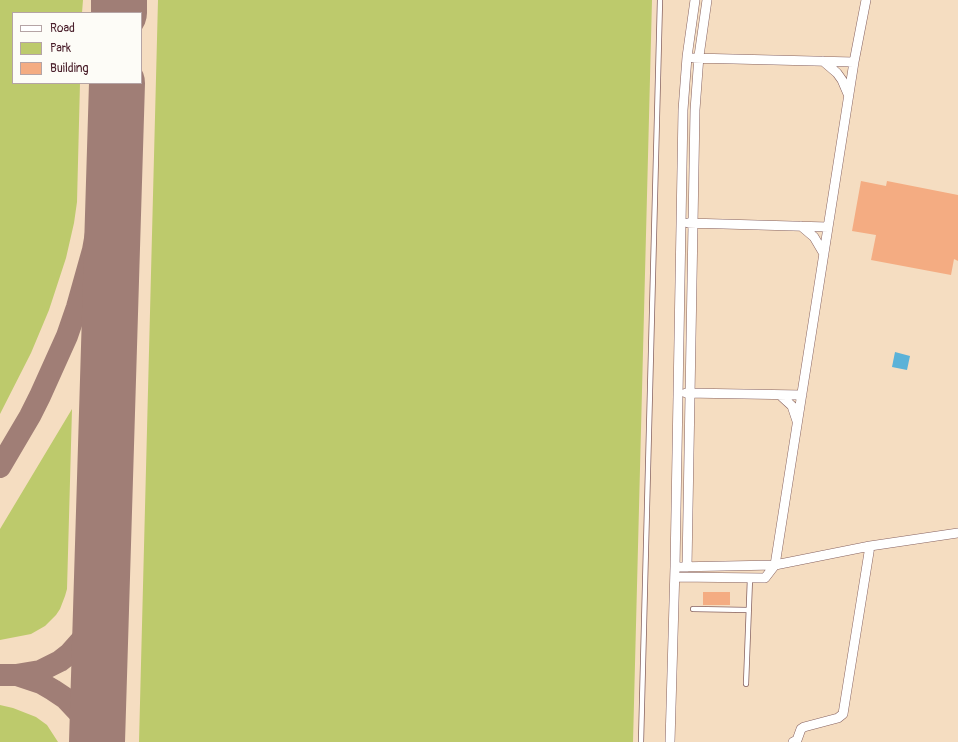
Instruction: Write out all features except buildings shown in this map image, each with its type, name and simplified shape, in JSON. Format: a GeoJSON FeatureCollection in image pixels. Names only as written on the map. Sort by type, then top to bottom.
{"type":"FeatureCollection","features":[{"type":"Feature","properties":{"kind":"street"},"geometry":{"type":"LineString","coordinates":[[670,742],[675,572],[683,110],[687,57],[695,0]]}},
{"type":"Feature","properties":{"kind":"street"},"geometry":{"type":"LineString","coordinates":[[687,567],[695,110],[698,58],[707,0]]}},
{"type":"Feature","properties":{"kind":"street"},"geometry":{"type":"LineString","coordinates":[[675,572],[765,578],[775,565],[854,62],[866,0]]}},
{"type":"Feature","properties":{"kind":"street"},"geometry":{"type":"LineString","coordinates":[[687,57],[854,62]]}},
{"type":"Feature","properties":{"kind":"street"},"geometry":{"type":"LineString","coordinates":[[823,61],[833,69],[842,80],[849,96]]}},
{"type":"Feature","properties":{"kind":"street"},"geometry":{"type":"LineString","coordinates":[[681,223],[828,227]]}},
{"type":"Feature","properties":{"kind":"street"},"geometry":{"type":"LineString","coordinates":[[801,226],[814,237],[824,255]]}},
{"type":"Feature","properties":{"kind":"street"},"geometry":{"type":"LineString","coordinates":[[678,392],[802,395]]}},
{"type":"Feature","properties":{"kind":"street"},"geometry":{"type":"LineString","coordinates":[[780,395],[792,406],[798,423]]}},
{"type":"Feature","properties":{"kind":"street"},"geometry":{"type":"LineString","coordinates":[[675,572],[687,567],[775,565],[870,546],[958,533]]}},
{"type":"Feature","properties":{"kind":"street"},"geometry":{"type":"LineString","coordinates":[[793,742],[797,740],[801,729],[804,727],[838,718],[843,714],[870,546]]}},
{"type":"Feature","properties":{"kind":"lane"},"geometry":{"type":"LineString","coordinates":[[641,742],[660,0]]}},
{"type":"Feature","properties":{"kind":"lane"},"geometry":{"type":"LineString","coordinates":[[746,684],[750,578]]}},
{"type":"Feature","properties":{"kind":"lane"},"geometry":{"type":"LineString","coordinates":[[693,609],[748,610]]}},
{"type":"Feature","properties":{"kind":"green space"},"geometry":{"type":"Polygon","coordinates":[[[0,0],[83,0],[82,12],[12,12],[12,84],[80,84],[77,202],[66,258],[49,310],[31,353],[0,414],[0,0]]]}},
{"type":"Feature","properties":{"kind":"green space"},"geometry":{"type":"Polygon","coordinates":[[[158,0],[652,0],[633,742],[139,742],[158,0]]]}},
{"type":"Feature","properties":{"kind":"green space"},"geometry":{"type":"Polygon","coordinates":[[[72,409],[67,589],[65,596],[56,615],[45,626],[31,634],[0,640],[0,529],[72,409]]]}},
{"type":"Feature","properties":{"kind":"green space"},"geometry":{"type":"Polygon","coordinates":[[[0,705],[13,708],[36,717],[47,725],[58,742],[0,742],[0,705]]]}},
{"type":"Feature","properties":{"kind":"water"},"geometry":{"type":"Polygon","coordinates":[[[895,352],[910,356],[907,370],[892,367],[895,352]]]}},
{"type":"Feature","properties":{"kind":"taxiway"},"geometry":{"type":"LineString","coordinates":[[0,467],[40,396],[67,336],[77,307],[93,250],[108,154],[116,117]]}},
{"type":"Feature","properties":{"kind":"taxiway"},"geometry":{"type":"LineString","coordinates":[[0,675],[16,675],[40,671],[60,661],[69,654],[91,627],[99,610],[102,594]]}},
{"type":"Feature","properties":{"kind":"taxiway"},"geometry":{"type":"LineString","coordinates":[[17,675],[41,683],[65,698],[81,715],[93,742]]}},
{"type":"Feature","properties":{"kind":"runway"},"geometry":{"type":"LineString","coordinates":[[119,0],[119,12]]}},
{"type":"Feature","properties":{"kind":"runway"},"geometry":{"type":"LineString","coordinates":[[97,742],[117,84]]}}]}
